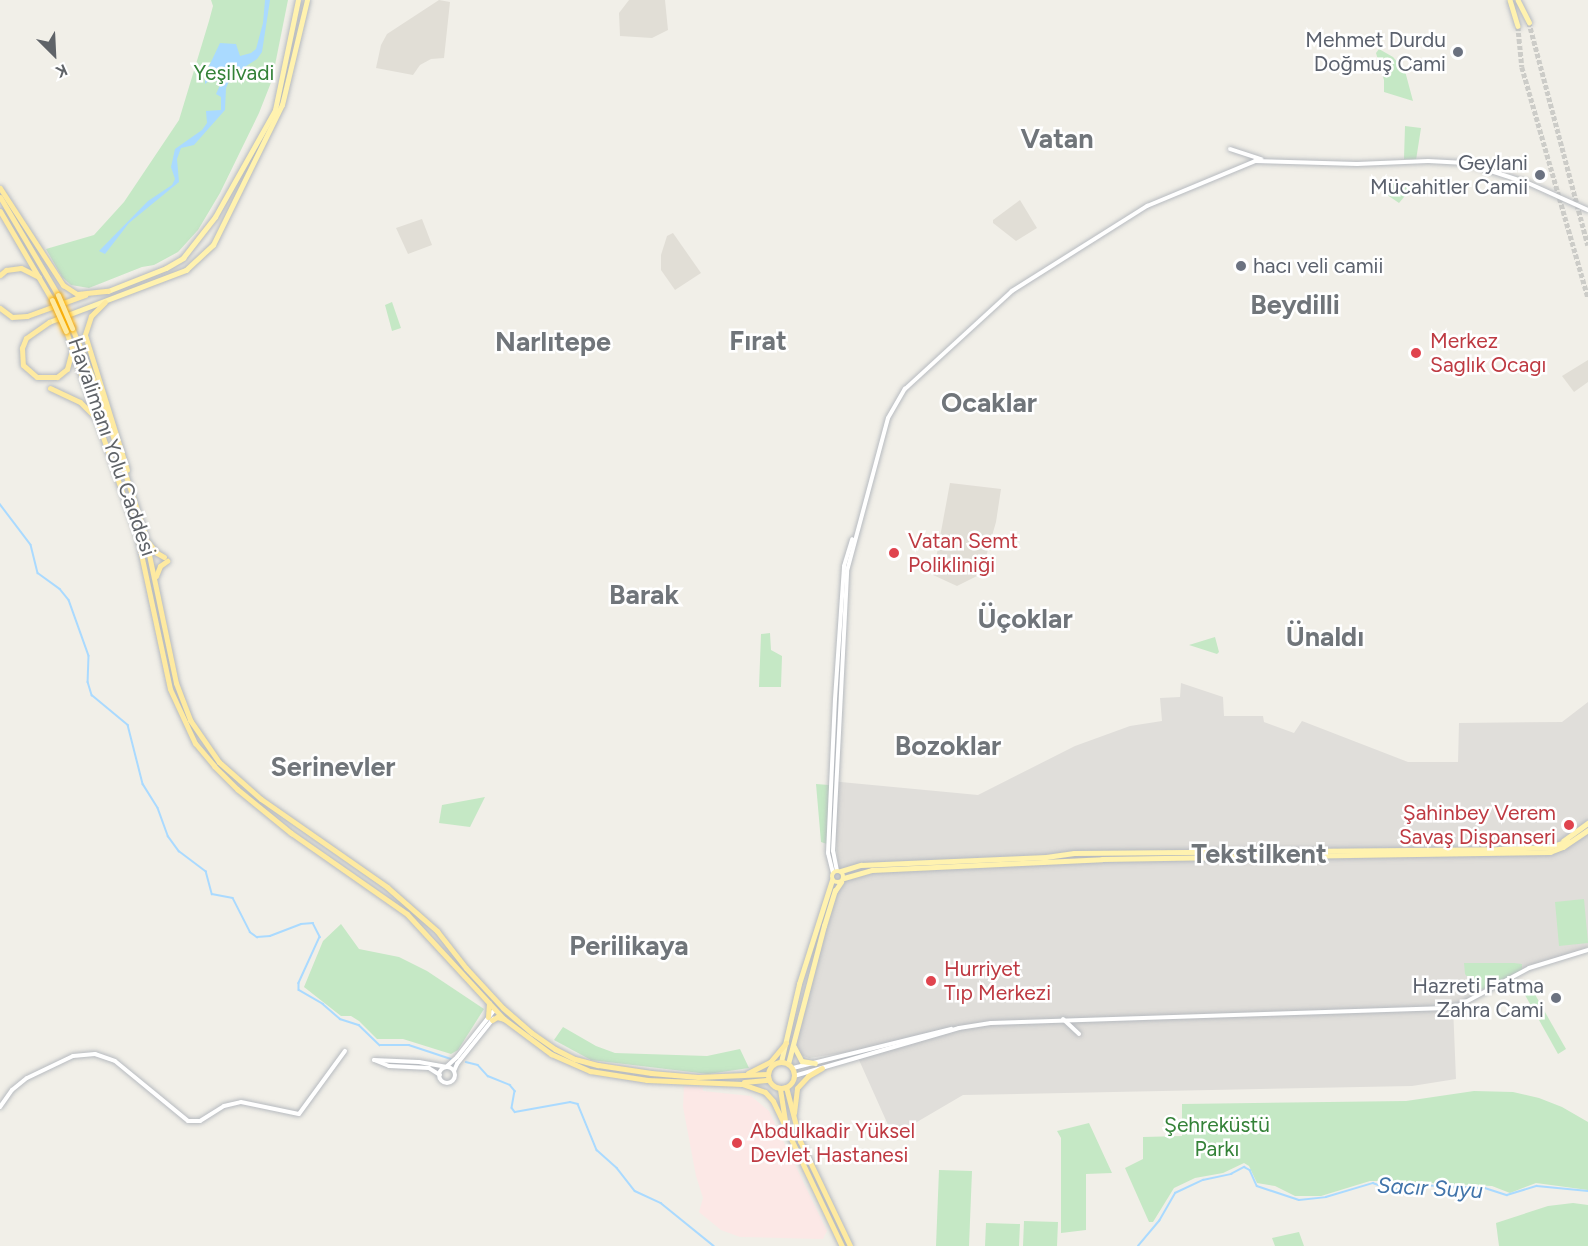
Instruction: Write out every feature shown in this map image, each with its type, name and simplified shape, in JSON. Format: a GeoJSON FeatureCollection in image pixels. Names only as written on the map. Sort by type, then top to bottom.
{"type":"FeatureCollection","features":[{"type":"Feature","properties":{"kind":"highway"},"geometry":{"type":"LineString","coordinates":[[0,188],[63,285],[77,294],[86,295]]}},
{"type":"Feature","properties":{"kind":"highway","name":"Havalimanı Yolu Caddesi"},"geometry":{"type":"LineString","coordinates":[[0,197],[58,295],[97,388],[146,539],[181,699],[201,738],[219,762],[261,799],[387,886],[437,931],[499,1009],[504,1019],[551,1054],[590,1071],[647,1080],[730,1083]]}},
{"type":"Feature","properties":{"kind":"highway","name":"Havalimanı Yolu Caddesi"},"geometry":{"type":"LineString","coordinates":[[0,211],[42,280],[66,331],[100,423],[137,535],[170,689],[195,743],[214,766],[260,809],[327,860],[407,914],[489,1003],[546,1043],[583,1061],[651,1073],[698,1077],[768,1077]]}},
{"type":"Feature","properties":{"kind":"highway"},"geometry":{"type":"LineString","coordinates":[[0,275],[6,270],[21,268],[42,280]]}},
{"type":"Feature","properties":{"kind":"highway"},"geometry":{"type":"LineString","coordinates":[[0,308],[12,317],[27,316],[86,295],[108,291]]}},
{"type":"Feature","properties":{"kind":"highway"},"geometry":{"type":"LineString","coordinates":[[105,302],[91,316],[85,335],[112,416],[129,475],[130,489]]}},
{"type":"Feature","properties":{"kind":"highway"},"geometry":{"type":"LineString","coordinates":[[49,322],[26,338],[22,348],[23,365],[32,374],[43,380],[62,374],[71,362],[70,343]]}},
{"type":"Feature","properties":{"kind":"highway"},"geometry":{"type":"LineString","coordinates":[[50,388],[80,402],[100,423]]}},
{"type":"Feature","properties":{"kind":"highway"},"geometry":{"type":"LineString","coordinates":[[146,539],[157,553],[166,559],[158,568],[155,581]]}},
{"type":"Feature","properties":{"kind":"highway"},"geometry":{"type":"LineString","coordinates":[[489,1003],[490,1019],[497,1017],[504,1019]]}},
{"type":"Feature","properties":{"kind":"highway"},"geometry":{"type":"LineString","coordinates":[[736,1076],[770,1062],[786,1043]]}},
{"type":"Feature","properties":{"kind":"highway"},"geometry":{"type":"LineString","coordinates":[[768,1077],[771,1066],[781,1062],[790,1066],[794,1076],[783,1088],[786,1128]]}},
{"type":"Feature","properties":{"kind":"highway"},"geometry":{"type":"LineString","coordinates":[[794,1120],[796,1088],[808,1076],[822,1068]]}},
{"type":"Feature","properties":{"kind":"highway"},"geometry":{"type":"LineString","coordinates":[[730,1083],[768,1077],[783,1088],[800,1141],[850,1246]]}},
{"type":"Feature","properties":{"kind":"highway"},"geometry":{"type":"LineString","coordinates":[[730,1083],[760,1090],[773,1101],[842,1246]]}},
{"type":"Feature","properties":{"kind":"main road"},"geometry":{"type":"LineString","coordinates":[[108,291],[166,268],[183,258],[215,217],[275,110],[298,0]]}},
{"type":"Feature","properties":{"kind":"main road"},"geometry":{"type":"LineString","coordinates":[[49,322],[186,270],[213,245],[282,105],[307,0]]}},
{"type":"Feature","properties":{"kind":"main road"},"geometry":{"type":"LineString","coordinates":[[1510,0],[1518,26]]}},
{"type":"Feature","properties":{"kind":"main road"},"geometry":{"type":"LineString","coordinates":[[1518,0],[1529,22]]}},
{"type":"Feature","properties":{"kind":"main road"},"geometry":{"type":"LineString","coordinates":[[1230,149],[1264,160]]}},
{"type":"Feature","properties":{"kind":"main road"},"geometry":{"type":"LineString","coordinates":[[842,880],[837,872],[833,851],[847,571],[855,533],[895,402],[904,388],[1014,289],[1118,222],[1178,192],[1245,164],[1264,160],[1353,164],[1428,161],[1468,164],[1550,192],[1588,210]]}},
{"type":"Feature","properties":{"kind":"main road"},"geometry":{"type":"LineString","coordinates":[[1550,847],[1588,827]]}},
{"type":"Feature","properties":{"kind":"main road"},"geometry":{"type":"LineString","coordinates":[[832,880],[842,880],[872,870],[1102,859],[1557,850],[1588,827]]}},
{"type":"Feature","properties":{"kind":"main road"},"geometry":{"type":"LineString","coordinates":[[1557,850],[1588,827]]}},
{"type":"Feature","properties":{"kind":"main road"},"geometry":{"type":"LineString","coordinates":[[781,1062],[799,987],[832,880],[837,872],[861,865],[1046,857],[1074,853],[1550,847],[1570,840]]}},
{"type":"Feature","properties":{"kind":"main road"},"geometry":{"type":"LineString","coordinates":[[842,880],[835,891],[824,926],[793,1045],[790,1066],[815,1063],[935,1031],[991,1023],[1447,1008],[1460,1005],[1529,968],[1588,950]]}},
{"type":"Feature","properties":{"kind":"main road"},"geometry":{"type":"LineString","coordinates":[[440,1075],[499,1009]]}},
{"type":"Feature","properties":{"kind":"main road"},"geometry":{"type":"LineString","coordinates":[[454,1071],[446,1067],[419,1062],[374,1060],[388,1066],[429,1068],[440,1075],[441,1080],[448,1083],[454,1079],[457,1064],[490,1019]]}},
{"type":"Feature","properties":{"kind":"main road"},"geometry":{"type":"LineString","coordinates":[[1063,1019],[1078,1034]]}},
{"type":"Feature","properties":{"kind":"main road"},"geometry":{"type":"LineString","coordinates":[[794,1076],[958,1028]]}},
{"type":"Feature","properties":{"kind":"main road"},"geometry":{"type":"LineString","coordinates":[[793,1045],[802,1061],[815,1063]]}},
{"type":"Feature","properties":{"kind":"main road"},"geometry":{"type":"LineString","coordinates":[[1,1105],[12,1090],[27,1078],[73,1056],[95,1054],[116,1061],[188,1121],[200,1121],[224,1106],[241,1102],[299,1114],[345,1051]]}},
{"type":"Feature","properties":{"kind":"main road"},"geometry":{"type":"LineString","coordinates":[[0,1094],[1,1105]]}},
{"type":"Feature","properties":{"kind":"shaded area"},"geometry":{"type":"Polygon","coordinates":[[[439,0],[450,2],[444,58],[431,59],[420,65],[413,75],[376,68],[381,45],[387,34],[439,0]]]}},
{"type":"Feature","properties":{"kind":"shaded area"},"geometry":{"type":"Polygon","coordinates":[[[629,0],[665,0],[668,30],[652,38],[620,36],[619,13],[629,0]]]}},
{"type":"Feature","properties":{"kind":"shaded area"},"geometry":{"type":"Polygon","coordinates":[[[1020,200],[1037,228],[1016,241],[993,223],[993,220],[1020,200]]]}},
{"type":"Feature","properties":{"kind":"shaded area"},"geometry":{"type":"Polygon","coordinates":[[[422,219],[432,245],[408,254],[396,228],[422,219]]]}},
{"type":"Feature","properties":{"kind":"shaded area"},"geometry":{"type":"Polygon","coordinates":[[[673,233],[701,273],[675,290],[661,270],[661,255],[667,236],[673,233]]]}},
{"type":"Feature","properties":{"kind":"shaded area"},"geometry":{"type":"Polygon","coordinates":[[[1588,360],[1588,382],[1574,392],[1562,376],[1588,360]]]}},
{"type":"Feature","properties":{"kind":"shaded area"},"geometry":{"type":"Polygon","coordinates":[[[950,483],[1001,489],[996,522],[981,574],[957,586],[933,575],[950,483]]]}},
{"type":"Feature","properties":{"kind":"shaded area"},"geometry":{"type":"Polygon","coordinates":[[[1181,683],[1223,697],[1224,716],[1263,716],[1264,722],[1294,733],[1302,721],[1408,762],[1458,762],[1459,723],[1562,722],[1588,702],[1588,947],[1527,971],[1453,1006],[1456,1079],[1412,1086],[963,1095],[893,1136],[855,1051],[809,1058],[798,1054],[795,1047],[795,1034],[840,881],[830,781],[978,795],[1075,746],[1130,726],[1162,721],[1160,698],[1180,697],[1181,683]]]}},
{"type":"Feature","properties":{"kind":"shaded area","name":"Abdulkadir Yüksel Devlet Hastanesi"},"geometry":{"type":"Polygon","coordinates":[[[684,1086],[703,1087],[703,1091],[751,1096],[769,1111],[827,1231],[823,1239],[740,1237],[721,1230],[699,1212],[703,1198],[696,1176],[683,1107],[684,1086]]]}},
{"type":"Feature","properties":{"kind":"green space","name":"Yeşilvadi"},"geometry":{"type":"Polygon","coordinates":[[[211,0],[288,0],[272,80],[259,113],[220,193],[198,230],[178,252],[154,265],[142,267],[89,288],[71,285],[62,277],[46,249],[94,235],[124,202],[179,120],[213,6],[211,0]]]}},
{"type":"Feature","properties":{"kind":"green space"},"geometry":{"type":"Polygon","coordinates":[[[1379,49],[1393,57],[1405,71],[1413,101],[1384,92],[1384,80],[1376,53],[1379,49]]]}},
{"type":"Feature","properties":{"kind":"green space"},"geometry":{"type":"Polygon","coordinates":[[[1405,126],[1421,128],[1416,160],[1404,159],[1405,126]]]}},
{"type":"Feature","properties":{"kind":"green space"},"geometry":{"type":"Polygon","coordinates":[[[1378,184],[1415,184],[1399,203],[1377,188],[1378,184]]]}},
{"type":"Feature","properties":{"kind":"green space"},"geometry":{"type":"Polygon","coordinates":[[[392,302],[401,328],[392,331],[385,305],[392,302]]]}},
{"type":"Feature","properties":{"kind":"green space"},"geometry":{"type":"Polygon","coordinates":[[[770,633],[771,650],[782,656],[781,687],[759,687],[761,634],[770,633]]]}},
{"type":"Feature","properties":{"kind":"green space"},"geometry":{"type":"Polygon","coordinates":[[[1215,637],[1219,652],[1217,654],[1189,645],[1215,637]]]}},
{"type":"Feature","properties":{"kind":"green space"},"geometry":{"type":"Polygon","coordinates":[[[816,784],[829,785],[827,844],[821,842],[816,784]]]}},
{"type":"Feature","properties":{"kind":"green space"},"geometry":{"type":"Polygon","coordinates":[[[485,797],[470,827],[439,823],[442,805],[485,797]]]}},
{"type":"Feature","properties":{"kind":"green space"},"geometry":{"type":"Polygon","coordinates":[[[1584,899],[1588,943],[1559,946],[1555,902],[1584,899]]]}},
{"type":"Feature","properties":{"kind":"green space"},"geometry":{"type":"Polygon","coordinates":[[[341,924],[359,949],[399,957],[427,971],[484,1009],[458,1050],[451,1054],[403,1039],[377,1039],[359,1021],[351,1016],[341,1016],[304,987],[323,941],[341,924]]]}},
{"type":"Feature","properties":{"kind":"green space"},"geometry":{"type":"Polygon","coordinates":[[[1464,963],[1514,963],[1522,964],[1522,970],[1479,991],[1465,974],[1464,963]]]}},
{"type":"Feature","properties":{"kind":"green space"},"geometry":{"type":"Polygon","coordinates":[[[1533,991],[1566,1049],[1558,1054],[1525,995],[1533,991]]]}},
{"type":"Feature","properties":{"kind":"green space"},"geometry":{"type":"Polygon","coordinates":[[[563,1027],[596,1046],[615,1053],[707,1056],[740,1049],[749,1068],[708,1074],[591,1060],[554,1040],[563,1027]]]}},
{"type":"Feature","properties":{"kind":"green space","name":"Şehreküstü Parkı"},"geometry":{"type":"Polygon","coordinates":[[[1474,1091],[1513,1092],[1539,1098],[1562,1107],[1588,1122],[1588,1190],[1536,1183],[1510,1193],[1492,1186],[1410,1182],[1391,1187],[1379,1181],[1370,1181],[1321,1196],[1295,1196],[1275,1186],[1257,1183],[1249,1166],[1244,1163],[1223,1173],[1195,1178],[1174,1188],[1153,1222],[1149,1222],[1125,1168],[1143,1159],[1143,1137],[1182,1136],[1182,1104],[1406,1101],[1474,1091]]]}},
{"type":"Feature","properties":{"kind":"green space"},"geometry":{"type":"Polygon","coordinates":[[[1089,1123],[1112,1173],[1086,1174],[1086,1230],[1061,1233],[1061,1138],[1057,1131],[1089,1123]]]}},
{"type":"Feature","properties":{"kind":"green space"},"geometry":{"type":"Polygon","coordinates":[[[939,1170],[972,1171],[969,1246],[936,1246],[939,1170]]]}},
{"type":"Feature","properties":{"kind":"green space"},"geometry":{"type":"Polygon","coordinates":[[[1573,1203],[1588,1205],[1588,1246],[1499,1246],[1496,1223],[1548,1206],[1573,1203]]]}},
{"type":"Feature","properties":{"kind":"green space"},"geometry":{"type":"Polygon","coordinates":[[[1024,1221],[1058,1222],[1057,1246],[1023,1246],[1024,1221]]]}},
{"type":"Feature","properties":{"kind":"green space"},"geometry":{"type":"Polygon","coordinates":[[[986,1223],[1020,1224],[1019,1246],[985,1246],[986,1223]]]}},
{"type":"Feature","properties":{"kind":"green space"},"geometry":{"type":"Polygon","coordinates":[[[1299,1232],[1304,1246],[1275,1246],[1272,1238],[1299,1232]]]}},
{"type":"Feature","properties":{"kind":"water"},"geometry":{"type":"Polygon","coordinates":[[[265,0],[270,0],[262,52],[257,59],[232,75],[226,88],[225,110],[194,145],[181,148],[177,159],[179,182],[129,223],[105,254],[99,251],[148,201],[172,185],[175,179],[171,167],[175,149],[202,130],[207,123],[206,111],[221,110],[221,97],[216,94],[220,85],[217,81],[210,80],[205,84],[205,75],[220,43],[236,44],[240,56],[256,49],[263,23],[265,0]]]}},
{"type":"Feature","properties":{"kind":"waterway","name":"Sacır Suyu"},"geometry":{"type":"LineString","coordinates":[[0,504],[31,545],[38,573],[60,589],[69,600],[89,656],[88,682],[92,695],[128,725],[143,784],[158,808],[168,836],[179,851],[206,871],[212,894],[233,898],[250,932],[257,937],[270,936],[301,924],[313,923],[320,937],[299,983],[299,990],[323,1004],[340,1019],[359,1025],[380,1045],[409,1045],[451,1059]]}},
{"type":"Feature","properties":{"kind":"waterway","name":"Sacır Suyu"},"geometry":{"type":"LineString","coordinates":[[466,1062],[478,1065],[488,1076],[510,1085],[515,1091],[512,1108],[515,1112],[570,1102],[578,1104],[597,1150],[617,1168],[635,1191],[661,1203],[714,1246]]}},
{"type":"Feature","properties":{"kind":"waterway","name":"Sacır Suyu"},"geometry":{"type":"LineString","coordinates":[[1138,1246],[1159,1221],[1175,1193],[1203,1180],[1231,1174],[1244,1167],[1250,1170],[1257,1186],[1299,1200],[1326,1197],[1373,1183],[1392,1190],[1417,1185],[1485,1188],[1507,1195],[1537,1186],[1588,1191]]}},
{"type":"Feature","properties":{"kind":"tunnel"},"geometry":{"type":"LineString","coordinates":[[1529,22],[1588,245]]}},
{"type":"Feature","properties":{"kind":"tunnel"},"geometry":{"type":"LineString","coordinates":[[1518,26],[1522,67],[1588,297]]}},
{"type":"Feature","properties":{"kind":"place","name":"Mehmet Durdu Doğmuş Cami"},"geometry":{"type":"Point","coordinates":[1458,52]}},
{"type":"Feature","properties":{"kind":"place","name":"Geylani Mücahitler Camii"},"geometry":{"type":"Point","coordinates":[1540,175]}},
{"type":"Feature","properties":{"kind":"place","name":"hacı veli camii"},"geometry":{"type":"Point","coordinates":[1241,266]}},
{"type":"Feature","properties":{"kind":"place","name":"Merkez Saglık Ocagı"},"geometry":{"type":"Point","coordinates":[1416,353]}},
{"type":"Feature","properties":{"kind":"place","name":"Vatan Semt Polikliniği"},"geometry":{"type":"Point","coordinates":[894,553]}},
{"type":"Feature","properties":{"kind":"place","name":"Şahinbey Verem Savaş Dispanseri"},"geometry":{"type":"Point","coordinates":[1569,825]}},
{"type":"Feature","properties":{"kind":"place","name":"Hurriyet Tıp Merkezi"},"geometry":{"type":"Point","coordinates":[931,981]}},
{"type":"Feature","properties":{"kind":"place","name":"Hazreti Fatma Zahra Cami"},"geometry":{"type":"Point","coordinates":[1556,998]}},
{"type":"Feature","properties":{"kind":"place","name":"Abdulkadir Yüksel Devlet Hastanesi"},"geometry":{"type":"Point","coordinates":[737,1143]}},
{"type":"Feature","properties":{"kind":"district","name":"Vatan"},"geometry":{"type":"Point","coordinates":[1057,139]}},
{"type":"Feature","properties":{"kind":"district","name":"Beydilli"},"geometry":{"type":"Point","coordinates":[1295,305]}},
{"type":"Feature","properties":{"kind":"district","name":"Fırat"},"geometry":{"type":"Point","coordinates":[758,341]}},
{"type":"Feature","properties":{"kind":"district","name":"Narlıtepe"},"geometry":{"type":"Point","coordinates":[553,342]}},
{"type":"Feature","properties":{"kind":"district","name":"Ocaklar"},"geometry":{"type":"Point","coordinates":[989,403]}},
{"type":"Feature","properties":{"kind":"district","name":"Barak"},"geometry":{"type":"Point","coordinates":[644,595]}},
{"type":"Feature","properties":{"kind":"district","name":"Üçoklar"},"geometry":{"type":"Point","coordinates":[1025,619]}},
{"type":"Feature","properties":{"kind":"district","name":"Ünaldı"},"geometry":{"type":"Point","coordinates":[1325,637]}},
{"type":"Feature","properties":{"kind":"district","name":"Bozoklar"},"geometry":{"type":"Point","coordinates":[948,746]}},
{"type":"Feature","properties":{"kind":"district","name":"Serinevler"},"geometry":{"type":"Point","coordinates":[333,767]}},
{"type":"Feature","properties":{"kind":"district","name":"Tekstilkent"},"geometry":{"type":"Point","coordinates":[1259,854]}},
{"type":"Feature","properties":{"kind":"district","name":"Perilikaya"},"geometry":{"type":"Point","coordinates":[629,946]}}]}
